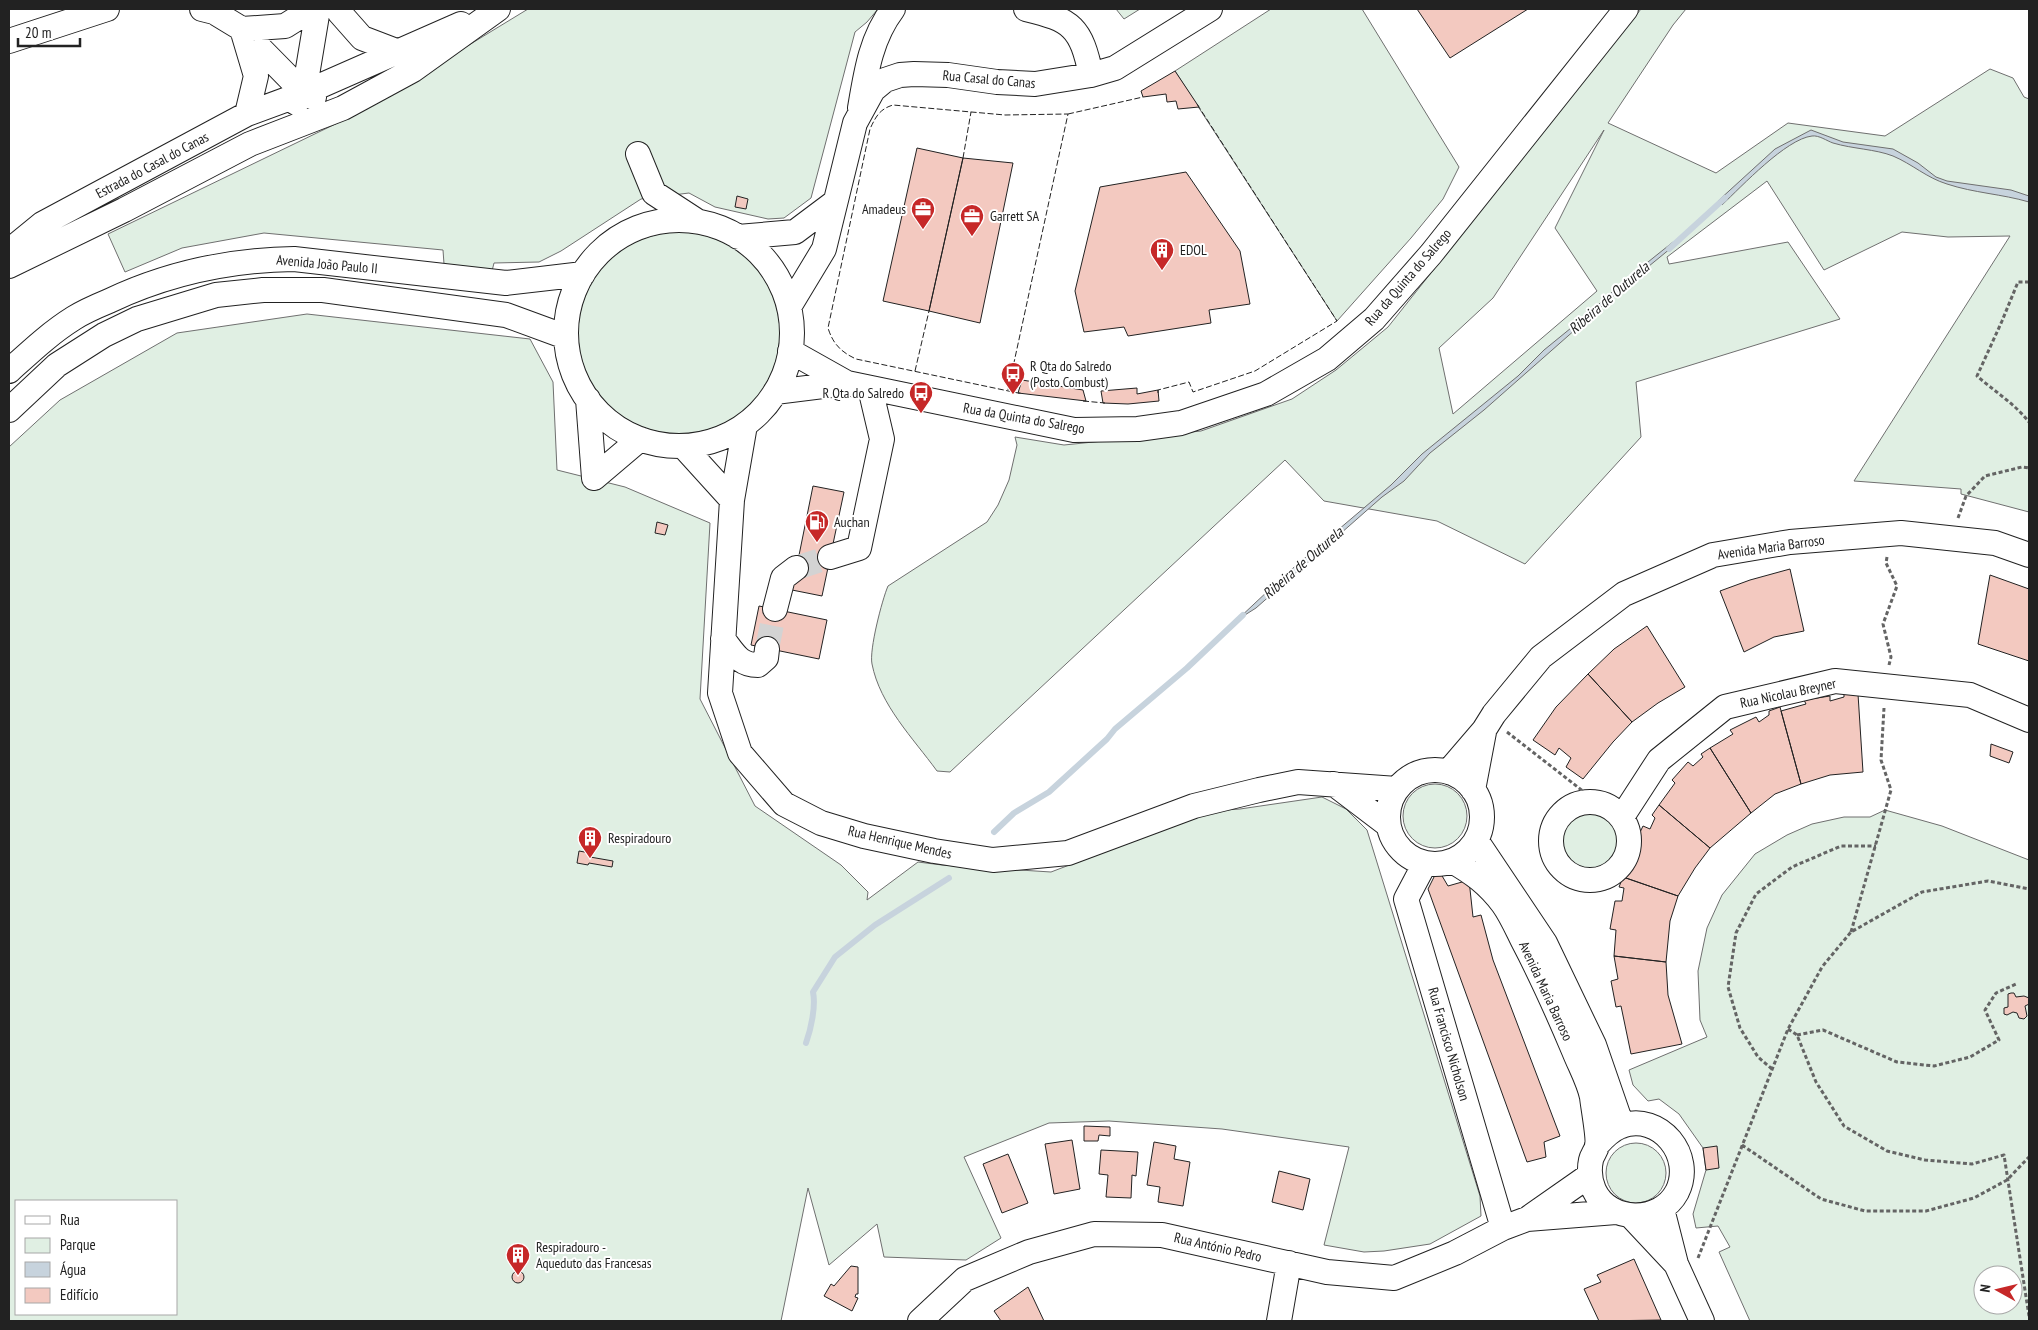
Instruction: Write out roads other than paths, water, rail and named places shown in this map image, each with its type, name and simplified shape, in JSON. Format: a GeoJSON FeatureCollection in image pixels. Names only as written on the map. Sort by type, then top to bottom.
{"type":"FeatureCollection","features":[{"type":"Feature","properties":{"kind":"street"},"geometry":{"type":"LineString","coordinates":[[9,41],[107,9]]}},
{"type":"Feature","properties":{"kind":"street"},"geometry":{"type":"LineString","coordinates":[[242,29],[285,26],[312,9]]}},
{"type":"Feature","properties":{"kind":"street"},"geometry":{"type":"LineString","coordinates":[[304,93],[318,9]]}},
{"type":"Feature","properties":{"kind":"street"},"geometry":{"type":"LineString","coordinates":[[339,9],[339,12],[362,38],[396,51]]}},
{"type":"Feature","properties":{"kind":"street","name":"Estrada do Casal do Canas"},"geometry":{"type":"LineString","coordinates":[[9,251],[42,224],[247,114],[304,93],[396,51],[498,9]]}},
{"type":"Feature","properties":{"kind":"street","name":"Estrada do Casal do Canas"},"geometry":{"type":"LineString","coordinates":[[9,266],[124,210],[250,144],[343,108],[413,70],[498,9]]}},
{"type":"Feature","properties":{"kind":"street"},"geometry":{"type":"LineString","coordinates":[[858,117],[866,72],[877,34],[893,9]]}},
{"type":"Feature","properties":{"kind":"street"},"geometry":{"type":"LineString","coordinates":[[1026,9],[1061,18],[1071,25],[1080,36],[1091,75]]}},
{"type":"Feature","properties":{"kind":"street","name":"Rua Casal do Canas"},"geometry":{"type":"LineString","coordinates":[[789,307],[824,249],[858,117],[873,90],[886,80],[900,75],[914,74],[948,75],[997,82],[1035,84],[1091,75],[1115,68],[1210,9]]}},
{"type":"Feature","properties":{"kind":"street","name":"Rua da Quinta do Salrego"},"geometry":{"type":"LineString","coordinates":[[790,351],[859,385],[1074,430],[1138,429],[1181,423],[1266,394],[1327,359],[1374,319],[1431,254],[1626,9]]}},
{"type":"Feature","properties":{"kind":"street"},"geometry":{"type":"LineString","coordinates":[[210,10],[242,29],[304,93],[343,108]]}},
{"type":"Feature","properties":{"kind":"street"},"geometry":{"type":"LineString","coordinates":[[242,29],[256,76],[247,114]]}},
{"type":"Feature","properties":{"kind":"street","name":"Estrada do Casal do Canas"},"geometry":{"type":"LineString","coordinates":[[250,144],[287,116],[304,93]]}},
{"type":"Feature","properties":{"kind":"street"},"geometry":{"type":"LineString","coordinates":[[638,154],[654,193],[697,221]]}},
{"type":"Feature","properties":{"kind":"street"},"geometry":{"type":"LineString","coordinates":[[738,237],[795,232],[836,202]]}},
{"type":"Feature","properties":{"kind":"street"},"geometry":{"type":"LineString","coordinates":[[675,220],[697,221],[718,227],[738,237],[756,250],[770,267],[782,286],[789,307],[792,329],[790,351],[785,372],[775,392],[762,410],[745,425],[726,436],[712,441],[683,446],[661,445],[640,439],[620,430],[602,416],[588,400],[569,360],[566,338],[568,315],[573,294],[583,274],[597,256],[613,241],[632,230],[653,223],[675,220]]}},
{"type":"Feature","properties":{"kind":"street","name":"Avenida João Paulo II"},"geometry":{"type":"LineString","coordinates":[[9,371],[40,342],[76,317],[126,293],[165,278],[211,266],[294,259],[506,284],[583,274]]}},
{"type":"Feature","properties":{"kind":"street","name":"Avenida João Paulo II"},"geometry":{"type":"LineString","coordinates":[[9,410],[57,365],[104,335],[137,319],[216,295],[263,290],[323,290],[506,315],[566,338]]}},
{"type":"Feature","properties":{"kind":"street"},"geometry":{"type":"LineString","coordinates":[[830,557],[859,548],[882,439],[859,385]]}},
{"type":"Feature","properties":{"kind":"street","name":"Rua da Quinta do Salrego"},"geometry":{"type":"LineString","coordinates":[[775,392],[859,385]]}},
{"type":"Feature","properties":{"kind":"street"},"geometry":{"type":"LineString","coordinates":[[588,400],[594,478],[640,439]]}},
{"type":"Feature","properties":{"kind":"street","name":"Rua Henrique Mendes"},"geometry":{"type":"LineString","coordinates":[[745,425],[732,500],[720,693],[740,753],[784,804],[821,823],[864,836],[934,852],[993,860],[1068,853],[1194,806],[1298,782],[1396,789]]}},
{"type":"Feature","properties":{"kind":"street"},"geometry":{"type":"LineString","coordinates":[[683,446],[732,500]]}},
{"type":"Feature","properties":{"kind":"street","name":"Avenida Maria Barroso"},"geometry":{"type":"LineString","coordinates":[[1448,772],[1541,657],[1624,594],[1714,555],[1790,542],[1901,533],[1995,543],[2029,555]]}},
{"type":"Feature","properties":{"kind":"street"},"geometry":{"type":"LineString","coordinates":[[775,609],[783,578],[796,568]]}},
{"type":"Feature","properties":{"kind":"street"},"geometry":{"type":"LineString","coordinates":[[723,639],[739,659],[747,665],[758,665],[766,658],[767,649]]}},
{"type":"Feature","properties":{"kind":"street","name":"Rua Nicolau Breyner"},"geometry":{"type":"LineString","coordinates":[[1622,817],[1659,760],[1725,707],[1835,681],[1970,695],[2029,720]]}},
{"type":"Feature","properties":{"kind":"street","name":"Avenida Maria Barroso"},"geometry":{"type":"LineString","coordinates":[[1487,725],[1474,790],[1479,801],[1482,817],[1476,840],[1546,943],[1594,1045],[1622,1126]]}},
{"type":"Feature","properties":{"kind":"street"},"geometry":{"type":"LineString","coordinates":[[1474,790],[1462,779],[1448,772],[1432,770],[1415,774],[1396,789],[1390,804],[1388,825],[1393,840],[1404,853],[1425,864],[1442,864],[1452,861],[1465,853],[1476,840]]}},
{"type":"Feature","properties":{"kind":"street"},"geometry":{"type":"LineString","coordinates":[[1334,784],[1388,825]]}},
{"type":"Feature","properties":{"kind":"street"},"geometry":{"type":"LineString","coordinates":[[1583,802],[1597,802],[1611,808],[1622,817],[1628,831],[1630,845],[1625,860],[1617,871],[1604,879],[1590,881],[1575,878],[1563,871],[1554,859],[1550,845],[1552,830],[1558,817],[1569,807],[1583,802]]}},
{"type":"Feature","properties":{"kind":"street","name":"Avenida Maria Barroso"},"geometry":{"type":"LineString","coordinates":[[1452,861],[1477,876],[1504,905],[1550,994],[1591,1094],[1597,1145],[1591,1159],[1590,1175]]}},
{"type":"Feature","properties":{"kind":"street","name":"Rua Francisco Nicholson"},"geometry":{"type":"LineString","coordinates":[[1425,864],[1406,899],[1503,1228]]}},
{"type":"Feature","properties":{"kind":"street"},"geometry":{"type":"LineString","coordinates":[[1597,1145],[1608,1133],[1622,1126],[1637,1124],[1653,1127],[1666,1135],[1676,1147],[1681,1162],[1682,1178],[1676,1192],[1662,1209],[1647,1215],[1623,1214]]}},
{"type":"Feature","properties":{"kind":"street"},"geometry":{"type":"LineString","coordinates":[[1590,1175],[1594,1190],[1603,1203],[1623,1214],[1676,1264]]}},
{"type":"Feature","properties":{"kind":"street","name":"Rua António Pedro"},"geometry":{"type":"LineString","coordinates":[[920,1321],[965,1279],[1029,1252],[1094,1234],[1162,1235],[1327,1272],[1394,1278],[1455,1253],[1503,1228],[1527,1219],[1590,1175]]}},
{"type":"Feature","properties":{"kind":"street"},"geometry":{"type":"LineString","coordinates":[[1662,1209],[1676,1264],[1702,1321]]}},
{"type":"Feature","properties":{"kind":"street","name":"Rua António Pedro"},"geometry":{"type":"LineString","coordinates":[[1527,1219],[1623,1214]]}},
{"type":"Feature","properties":{"kind":"street"},"geometry":{"type":"LineString","coordinates":[[1278,1321],[1289,1264]]}},
{"type":"Feature","properties":{"kind":"water"},"geometry":{"type":"Polygon","coordinates":[[[1811,130],[1843,142],[1893,149],[1918,163],[1936,177],[1947,181],[2011,190],[2029,196],[2029,202],[1947,184],[1893,156],[1833,143],[1815,136],[1801,139],[1790,145],[1752,176],[1722,205],[1718,201],[1775,149],[1811,130]]]}},
{"type":"Feature","properties":{"kind":"water"},"geometry":{"type":"Polygon","coordinates":[[[1673,242],[1676,244],[1627,284],[1484,410],[1430,453],[1404,481],[1382,497],[1256,608],[1237,620],[1286,574],[1391,485],[1422,454],[1518,376],[1544,350],[1673,242]]]}},
{"type":"Feature","properties":{"kind":"waterway","name":"Ribeira de Outurela"},"geometry":{"type":"LineString","coordinates":[[1669,249],[1725,198]]}},
{"type":"Feature","properties":{"kind":"waterway"},"geometry":{"type":"LineString","coordinates":[[994,832],[1014,813],[1049,792],[1107,739],[1115,729],[1187,668],[1243,615]]}},
{"type":"Feature","properties":{"kind":"waterway"},"geometry":{"type":"LineString","coordinates":[[806,1043],[810,1031],[814,1004],[813,992],[835,957],[875,925],[949,878]]}},
{"type":"Feature","properties":{"kind":"tunnel"},"geometry":{"type":"LineString","coordinates":[[796,568],[830,557]]}},
{"type":"Feature","properties":{"kind":"tunnel"},"geometry":{"type":"LineString","coordinates":[[767,649],[775,609]]}},
{"type":"Feature","properties":{"kind":"place","name":"Amadeus"},"geometry":{"type":"Point","coordinates":[923,230]}},
{"type":"Feature","properties":{"kind":"place","name":"Garrett SA"},"geometry":{"type":"Point","coordinates":[972,237]}},
{"type":"Feature","properties":{"kind":"place","name":"EDOL"},"geometry":{"type":"Point","coordinates":[1162,271]}},
{"type":"Feature","properties":{"kind":"place","name":"R Qta do Salredo (Posto Combust)"},"geometry":{"type":"Point","coordinates":[1013,395]}},
{"type":"Feature","properties":{"kind":"place","name":"R Qta do Salredo"},"geometry":{"type":"Point","coordinates":[921,414]}},
{"type":"Feature","properties":{"kind":"place","name":"Auchan"},"geometry":{"type":"Point","coordinates":[817,543]}},
{"type":"Feature","properties":{"kind":"place","name":"Respiradouro"},"geometry":{"type":"Point","coordinates":[590,859]}},
{"type":"Feature","properties":{"kind":"place","name":"Respiradouro - Aqueduto das Francesas"},"geometry":{"type":"Point","coordinates":[518,1276]}}]}
